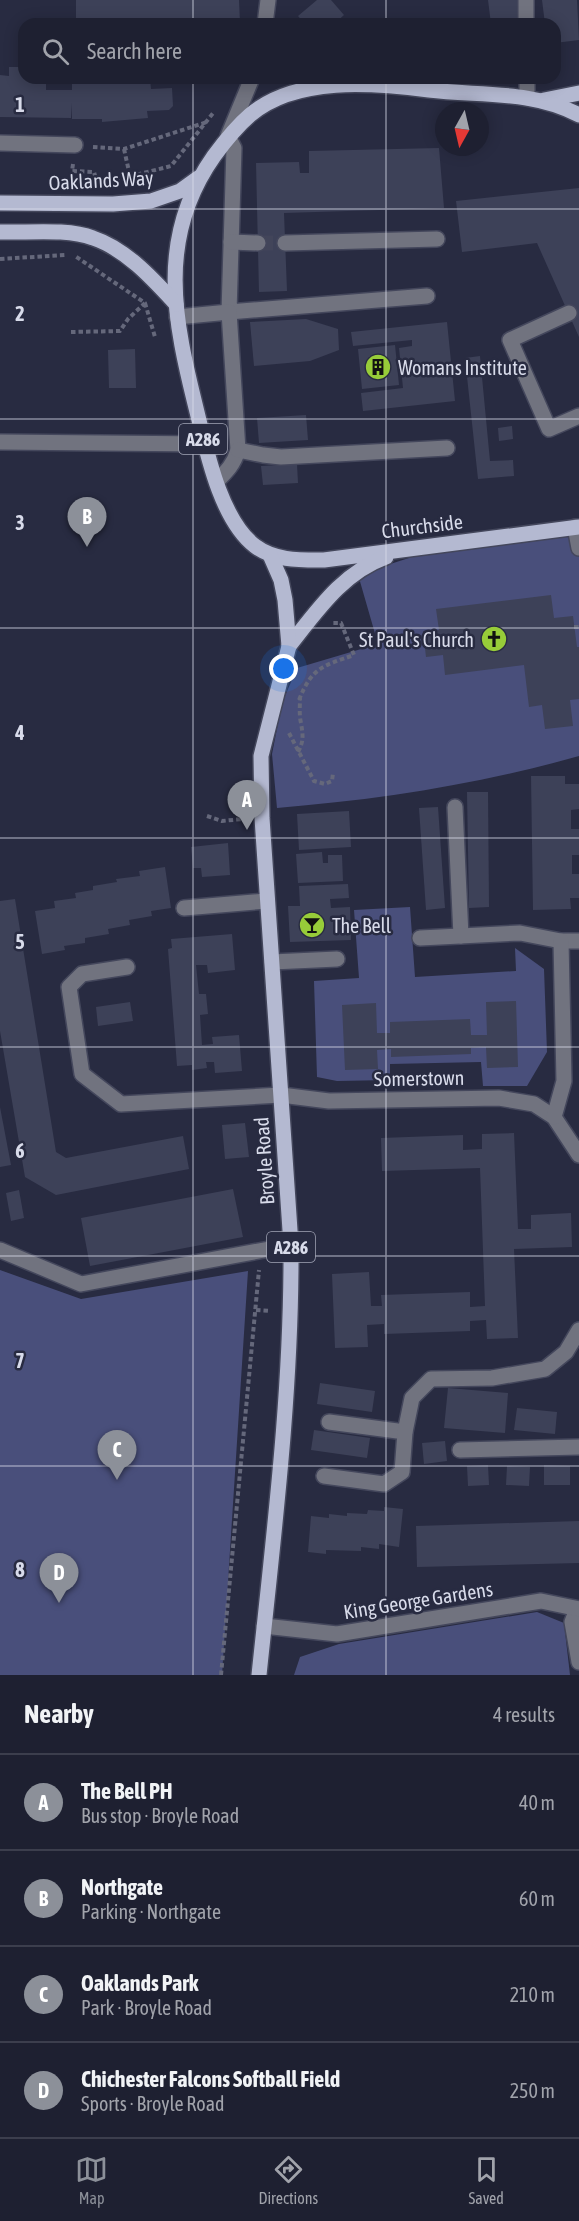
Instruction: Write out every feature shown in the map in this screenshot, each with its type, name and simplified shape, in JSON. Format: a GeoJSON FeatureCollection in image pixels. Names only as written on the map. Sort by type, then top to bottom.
{"type":"FeatureCollection","features":[{"type":"Feature","properties":{"kind":"main road","name":"A286"},"geometry":{"type":"LineString","coordinates":[[270,555],[254,545],[233,522],[225,509],[188,377],[177,310],[175,267],[178,236],[185,209],[199,178],[228,136],[250,115],[264,105],[295,93],[333,85],[376,84],[534,99],[579,93]]}},
{"type":"Feature","properties":{"kind":"main road","name":"A286"},"geometry":{"type":"LineString","coordinates":[[534,99],[579,115]]}},
{"type":"Feature","properties":{"kind":"main road","name":"Oaklands Way"},"geometry":{"type":"LineString","coordinates":[[0,203],[113,204],[151,201],[180,191],[199,178]]}},
{"type":"Feature","properties":{"kind":"main road"},"geometry":{"type":"LineString","coordinates":[[0,232],[68,233],[92,237],[136,264],[177,310]]}},
{"type":"Feature","properties":{"kind":"main road","name":"Churchside"},"geometry":{"type":"LineString","coordinates":[[270,555],[293,560],[324,560],[577,527]]}},
{"type":"Feature","properties":{"kind":"main road","name":"Broyle Road"},"geometry":{"type":"LineString","coordinates":[[289,646],[316,613],[357,571],[411,548]]}},
{"type":"Feature","properties":{"kind":"main road","name":"Broyle Road"},"geometry":{"type":"LineString","coordinates":[[259,1675],[286,1411],[292,1312],[291,1245],[266,901],[261,756],[289,646],[281,580],[270,555]]}},
{"type":"Feature","properties":{"kind":"street"},"geometry":{"type":"LineString","coordinates":[[266,18],[268,0]]}},
{"type":"Feature","properties":{"kind":"street"},"geometry":{"type":"LineString","coordinates":[[526,0],[526,18]]}},
{"type":"Feature","properties":{"kind":"street"},"geometry":{"type":"LineString","coordinates":[[217,482],[230,469],[238,450],[229,312],[234,148],[228,136],[250,84]]}},
{"type":"Feature","properties":{"kind":"street"},"geometry":{"type":"LineString","coordinates":[[529,84],[534,99]]}},
{"type":"Feature","properties":{"kind":"street"},"geometry":{"type":"LineString","coordinates":[[0,143],[75,145]]}},
{"type":"Feature","properties":{"kind":"street"},"geometry":{"type":"LineString","coordinates":[[285,243],[437,239]]}},
{"type":"Feature","properties":{"kind":"street"},"geometry":{"type":"LineString","coordinates":[[231,242],[258,243]]}},
{"type":"Feature","properties":{"kind":"street"},"geometry":{"type":"LineString","coordinates":[[177,310],[229,312],[428,296]]}},
{"type":"Feature","properties":{"kind":"street"},"geometry":{"type":"LineString","coordinates":[[569,313],[510,340],[549,429],[579,416]]}},
{"type":"Feature","properties":{"kind":"street"},"geometry":{"type":"LineString","coordinates":[[0,442],[205,444]]}},
{"type":"Feature","properties":{"kind":"street"},"geometry":{"type":"LineString","coordinates":[[238,450],[281,457],[447,448]]}},
{"type":"Feature","properties":{"kind":"street"},"geometry":{"type":"LineString","coordinates":[[577,527],[579,548]]}},
{"type":"Feature","properties":{"kind":"street"},"geometry":{"type":"LineString","coordinates":[[455,807],[461,936]]}},
{"type":"Feature","properties":{"kind":"street"},"geometry":{"type":"LineString","coordinates":[[184,908],[266,901]]}},
{"type":"Feature","properties":{"kind":"street"},"geometry":{"type":"LineString","coordinates":[[420,938],[520,933],[561,941],[579,941]]}},
{"type":"Feature","properties":{"kind":"street"},"geometry":{"type":"LineString","coordinates":[[554,1117],[564,1081],[561,941]]}},
{"type":"Feature","properties":{"kind":"street"},"geometry":{"type":"LineString","coordinates":[[272,962],[337,959]]}},
{"type":"Feature","properties":{"kind":"street","name":"Somerstown"},"geometry":{"type":"LineString","coordinates":[[127,967],[82,974],[69,987],[81,1074],[121,1104],[281,1095],[329,1101],[499,1098],[534,1104],[554,1117],[579,1155]]}},
{"type":"Feature","properties":{"kind":"street"},"geometry":{"type":"LineString","coordinates":[[0,1250],[81,1284],[291,1245]]}},
{"type":"Feature","properties":{"kind":"street"},"geometry":{"type":"LineString","coordinates":[[324,1476],[384,1484],[402,1472],[405,1432],[412,1398],[431,1379],[492,1378],[544,1369],[566,1352],[579,1330]]}},
{"type":"Feature","properties":{"kind":"street"},"geometry":{"type":"LineString","coordinates":[[329,1422],[405,1432]]}},
{"type":"Feature","properties":{"kind":"street"},"geometry":{"type":"LineString","coordinates":[[460,1450],[579,1447]]}},
{"type":"Feature","properties":{"kind":"street","name":"King George Gardens"},"geometry":{"type":"LineString","coordinates":[[264,1626],[337,1634],[541,1601],[578,1609],[572,1622],[579,1662]]}},
{"type":"Feature","properties":{"kind":"path"},"geometry":{"type":"LineString","coordinates":[[89,184],[171,166],[218,105]]}},
{"type":"Feature","properties":{"kind":"path"},"geometry":{"type":"LineString","coordinates":[[97,184],[94,172],[72,171],[75,145],[124,149],[207,121]]}},
{"type":"Feature","properties":{"kind":"path"},"geometry":{"type":"LineString","coordinates":[[124,149],[130,176]]}},
{"type":"Feature","properties":{"kind":"path"},"geometry":{"type":"LineString","coordinates":[[0,259],[74,255],[144,303],[155,337]]}},
{"type":"Feature","properties":{"kind":"path"},"geometry":{"type":"LineString","coordinates":[[72,333],[120,331],[144,303]]}},
{"type":"Feature","properties":{"kind":"path"},"geometry":{"type":"LineString","coordinates":[[295,711],[310,675],[326,664],[354,655],[341,623],[323,622],[316,613]]}},
{"type":"Feature","properties":{"kind":"path"},"geometry":{"type":"LineString","coordinates":[[298,752],[303,744],[304,734],[300,723],[300,696]]}},
{"type":"Feature","properties":{"kind":"path"},"geometry":{"type":"LineString","coordinates":[[290,726],[289,733],[314,781],[325,784],[332,782],[333,773]]}},
{"type":"Feature","properties":{"kind":"path"},"geometry":{"type":"LineString","coordinates":[[207,816],[222,820],[262,818]]}},
{"type":"Feature","properties":{"kind":"path"},"geometry":{"type":"LineString","coordinates":[[221,1675],[261,1250]]}},
{"type":"Feature","properties":{"kind":"shaded area"},"geometry":{"type":"Polygon","coordinates":[[[579,535],[579,756],[505,775],[429,790],[277,808],[272,754],[282,703],[297,668],[378,644],[359,578],[381,567],[412,557],[579,535]]]}},
{"type":"Feature","properties":{"kind":"shaded area"},"geometry":{"type":"Polygon","coordinates":[[[410,907],[415,977],[516,971],[515,948],[544,969],[547,1052],[527,1086],[483,1086],[481,1062],[390,1064],[390,1080],[337,1081],[317,1077],[314,981],[359,978],[354,910],[410,907]]]}},
{"type":"Feature","properties":{"kind":"shaded area"},"geometry":{"type":"Polygon","coordinates":[[[0,1270],[81,1299],[248,1271],[222,1675],[0,1675],[0,1270]]]}},
{"type":"Feature","properties":{"kind":"shaded area"},"geometry":{"type":"Polygon","coordinates":[[[537,1612],[564,1623],[570,1675],[294,1675],[300,1657],[339,1644],[537,1612]]]}},
{"type":"Feature","properties":{"kind":"building"},"geometry":{"type":"Polygon","coordinates":[[[76,0],[239,0],[240,18],[76,18],[76,0]]]}},
{"type":"Feature","properties":{"kind":"building"},"geometry":{"type":"Polygon","coordinates":[[[317,0],[331,0],[344,15],[341,18],[300,18],[298,16],[317,0]]]}},
{"type":"Feature","properties":{"kind":"building"},"geometry":{"type":"Polygon","coordinates":[[[488,0],[522,0],[524,18],[490,18],[488,0]]]}},
{"type":"Feature","properties":{"kind":"building"},"geometry":{"type":"Polygon","coordinates":[[[542,0],[577,0],[579,40],[561,42],[561,18],[544,18],[542,0]]]}},
{"type":"Feature","properties":{"kind":"building"},"geometry":{"type":"Polygon","coordinates":[[[9,67],[18,67],[18,84],[46,84],[46,90],[72,90],[72,84],[151,84],[151,89],[172,88],[173,106],[169,110],[147,111],[148,118],[102,122],[102,119],[72,119],[72,103],[71,118],[0,117],[0,75],[9,76],[9,67]]]}},
{"type":"Feature","properties":{"kind":"building"},"geometry":{"type":"Polygon","coordinates":[[[435,148],[435,156],[440,156],[444,208],[284,213],[287,291],[259,292],[256,163],[299,162],[300,173],[309,173],[309,151],[435,148]]]}},
{"type":"Feature","properties":{"kind":"building"},"geometry":{"type":"Polygon","coordinates":[[[579,188],[579,337],[537,243],[462,252],[456,201],[579,188]]]}},
{"type":"Feature","properties":{"kind":"building"},"geometry":{"type":"Polygon","coordinates":[[[306,319],[338,329],[339,350],[310,361],[254,366],[250,322],[306,319]]]}},
{"type":"Feature","properties":{"kind":"building"},"geometry":{"type":"Polygon","coordinates":[[[447,322],[455,401],[363,411],[361,393],[403,388],[399,348],[412,346],[412,340],[353,346],[351,332],[447,322]]]}},
{"type":"Feature","properties":{"kind":"building","name":"Womans Institute"},"geometry":{"type":"Polygon","coordinates":[[[395,345],[399,385],[362,389],[358,349],[395,345]]]}},
{"type":"Feature","properties":{"kind":"building"},"geometry":{"type":"Polygon","coordinates":[[[135,349],[136,388],[109,388],[108,350],[135,349]]]}},
{"type":"Feature","properties":{"kind":"building"},"geometry":{"type":"Polygon","coordinates":[[[480,356],[490,461],[513,460],[514,476],[478,479],[465,358],[480,356]]]}},
{"type":"Feature","properties":{"kind":"building"},"geometry":{"type":"Polygon","coordinates":[[[306,415],[308,440],[259,443],[257,418],[306,415]]]}},
{"type":"Feature","properties":{"kind":"building"},"geometry":{"type":"Polygon","coordinates":[[[512,426],[513,439],[499,441],[498,428],[512,426]]]}},
{"type":"Feature","properties":{"kind":"building"},"geometry":{"type":"Polygon","coordinates":[[[297,464],[298,483],[263,485],[261,466],[297,464]]]}},
{"type":"Feature","properties":{"kind":"building"},"geometry":{"type":"Polygon","coordinates":[[[551,595],[554,618],[573,616],[577,647],[579,647],[579,699],[570,700],[573,726],[545,729],[542,705],[529,707],[524,665],[445,675],[443,655],[426,657],[423,631],[439,630],[436,609],[551,595]]]}},
{"type":"Feature","properties":{"kind":"building"},"geometry":{"type":"Polygon","coordinates":[[[531,776],[565,776],[565,784],[579,784],[579,809],[571,810],[571,829],[579,829],[579,855],[572,855],[572,874],[579,874],[579,898],[570,898],[571,909],[533,910],[531,776]]]}},
{"type":"Feature","properties":{"kind":"building"},"geometry":{"type":"Polygon","coordinates":[[[467,792],[488,792],[489,907],[469,908],[467,792]]]}},
{"type":"Feature","properties":{"kind":"building"},"geometry":{"type":"Polygon","coordinates":[[[438,807],[445,908],[426,910],[419,808],[438,807]]]}},
{"type":"Feature","properties":{"kind":"building"},"geometry":{"type":"Polygon","coordinates":[[[349,811],[351,847],[299,850],[297,814],[349,811]]]}},
{"type":"Feature","properties":{"kind":"building"},"geometry":{"type":"Polygon","coordinates":[[[228,843],[230,875],[202,877],[201,868],[193,868],[191,847],[228,843]]]}},
{"type":"Feature","properties":{"kind":"building"},"geometry":{"type":"Polygon","coordinates":[[[322,852],[323,863],[328,863],[328,855],[342,855],[343,881],[298,883],[296,854],[322,852]]]}},
{"type":"Feature","properties":{"kind":"building"},"geometry":{"type":"Polygon","coordinates":[[[165,867],[171,908],[151,911],[152,916],[129,920],[130,925],[108,929],[109,934],[85,938],[85,943],[64,946],[65,950],[42,954],[35,911],[55,908],[54,901],[76,898],[75,893],[93,890],[93,886],[117,882],[116,879],[140,876],[139,871],[165,867]]]}},
{"type":"Feature","properties":{"kind":"building"},"geometry":{"type":"Polygon","coordinates":[[[348,884],[349,898],[330,899],[331,908],[350,907],[351,940],[290,942],[288,906],[300,906],[299,886],[348,884]]]}},
{"type":"Feature","properties":{"kind":"building"},"geometry":{"type":"Polygon","coordinates":[[[15,899],[56,1152],[66,1158],[183,1136],[189,1169],[56,1195],[25,1177],[0,1031],[0,901],[15,899]]]}},
{"type":"Feature","properties":{"kind":"building"},"geometry":{"type":"Polygon","coordinates":[[[232,934],[235,970],[208,973],[207,965],[196,965],[199,994],[206,994],[208,1014],[200,1015],[202,1045],[213,1044],[212,1037],[239,1035],[242,1071],[215,1073],[214,1062],[206,1062],[207,1068],[192,1070],[192,1065],[177,1066],[168,949],[172,948],[171,939],[232,934]]]}},
{"type":"Feature","properties":{"kind":"building"},"geometry":{"type":"Polygon","coordinates":[[[516,1001],[518,1067],[487,1068],[486,1047],[471,1048],[471,1054],[391,1057],[391,1049],[377,1050],[378,1069],[345,1070],[342,1005],[376,1003],[377,1033],[390,1033],[390,1022],[470,1019],[471,1035],[487,1035],[486,1002],[516,1001]]]}},
{"type":"Feature","properties":{"kind":"building"},"geometry":{"type":"Polygon","coordinates":[[[130,1002],[133,1021],[98,1026],[96,1007],[130,1002]]]}},
{"type":"Feature","properties":{"kind":"building"},"geometry":{"type":"Polygon","coordinates":[[[0,1107],[11,1165],[0,1167],[0,1107]]]}},
{"type":"Feature","properties":{"kind":"building"},"geometry":{"type":"Polygon","coordinates":[[[245,1123],[249,1157],[225,1159],[222,1125],[245,1123]]]}},
{"type":"Feature","properties":{"kind":"building"},"geometry":{"type":"Polygon","coordinates":[[[514,1133],[518,1229],[531,1229],[531,1215],[571,1213],[572,1247],[514,1249],[518,1338],[487,1339],[486,1320],[470,1321],[470,1331],[384,1334],[384,1324],[367,1325],[368,1347],[335,1348],[332,1274],[369,1272],[371,1306],[382,1306],[381,1295],[470,1292],[470,1307],[485,1306],[480,1168],[382,1171],[381,1138],[463,1135],[463,1150],[482,1149],[482,1134],[514,1133]]]}},
{"type":"Feature","properties":{"kind":"building"},"geometry":{"type":"Polygon","coordinates":[[[233,1189],[243,1237],[90,1266],[81,1218],[233,1189]]]}},
{"type":"Feature","properties":{"kind":"building"},"geometry":{"type":"Polygon","coordinates":[[[19,1190],[24,1218],[11,1221],[6,1193],[19,1190]]]}},
{"type":"Feature","properties":{"kind":"building"},"geometry":{"type":"Polygon","coordinates":[[[320,1383],[375,1391],[372,1412],[317,1404],[320,1383]]]}},
{"type":"Feature","properties":{"kind":"building"},"geometry":{"type":"Polygon","coordinates":[[[448,1388],[508,1393],[505,1433],[444,1428],[448,1388]]]}},
{"type":"Feature","properties":{"kind":"building"},"geometry":{"type":"Polygon","coordinates":[[[517,1408],[557,1412],[555,1434],[514,1430],[517,1408]]]}},
{"type":"Feature","properties":{"kind":"building"},"geometry":{"type":"Polygon","coordinates":[[[314,1430],[370,1438],[367,1458],[311,1450],[314,1430]]]}},
{"type":"Feature","properties":{"kind":"building"},"geometry":{"type":"Polygon","coordinates":[[[445,1441],[447,1461],[424,1464],[422,1443],[445,1441]]]}},
{"type":"Feature","properties":{"kind":"building"},"geometry":{"type":"Polygon","coordinates":[[[488,1465],[489,1485],[468,1486],[467,1466],[488,1465]]]}},
{"type":"Feature","properties":{"kind":"building"},"geometry":{"type":"Polygon","coordinates":[[[544,1465],[570,1466],[570,1485],[544,1485],[544,1465]]]}},
{"type":"Feature","properties":{"kind":"building"},"geometry":{"type":"Polygon","coordinates":[[[507,1466],[530,1467],[529,1486],[506,1485],[507,1466]]]}},
{"type":"Feature","properties":{"kind":"building"},"geometry":{"type":"Polygon","coordinates":[[[384,1507],[403,1509],[399,1547],[379,1544],[379,1549],[361,1547],[361,1551],[326,1550],[326,1554],[308,1552],[311,1516],[329,1518],[329,1514],[347,1516],[347,1513],[367,1514],[368,1510],[384,1511],[384,1507]]]}},
{"type":"Feature","properties":{"kind":"building"},"geometry":{"type":"Polygon","coordinates":[[[579,1521],[579,1563],[417,1567],[416,1526],[579,1521]]]}},
{"type":"Feature","properties":{"kind":"tunnel"},"geometry":{"type":"LineString","coordinates":[[258,243],[285,243]]}},
{"type":"Feature","properties":{"kind":"place","name":"Womans Institute"},"geometry":{"type":"Point","coordinates":[378,367]}},
{"type":"Feature","properties":{"kind":"place","name":"Northgate"},"geometry":{"type":"Point","coordinates":[87,547]}},
{"type":"Feature","properties":{"kind":"place","name":"St Paul's Church"},"geometry":{"type":"Point","coordinates":[494,639]}},
{"type":"Feature","properties":{"kind":"place","name":"The Bell PH"},"geometry":{"type":"Point","coordinates":[247,830]}},
{"type":"Feature","properties":{"kind":"place","name":"The Bell"},"geometry":{"type":"Point","coordinates":[312,925]}},
{"type":"Feature","properties":{"kind":"place","name":"Oaklands Park"},"geometry":{"type":"Point","coordinates":[117,1480]}},
{"type":"Feature","properties":{"kind":"place","name":"Chichester Falcons Softball Field"},"geometry":{"type":"Point","coordinates":[59,1603]}}]}
